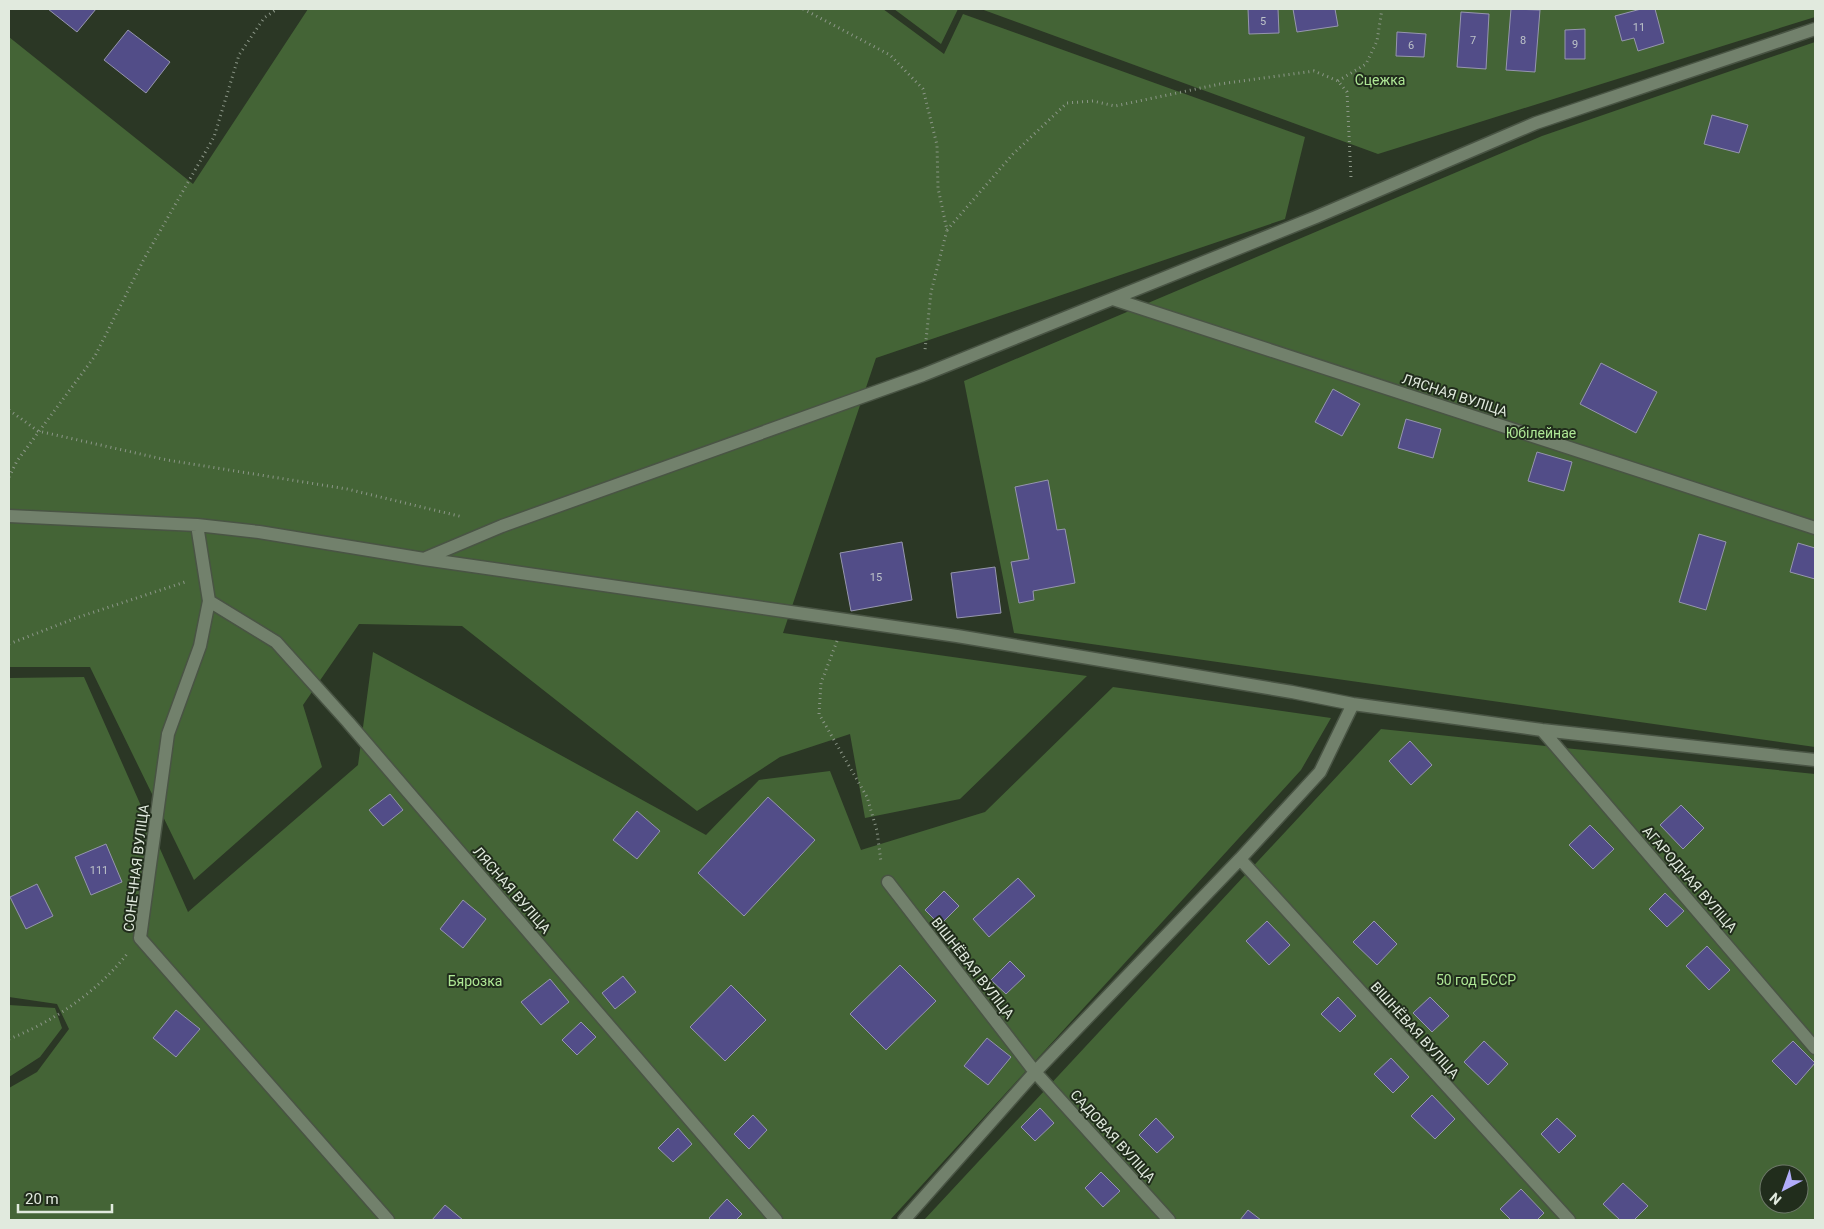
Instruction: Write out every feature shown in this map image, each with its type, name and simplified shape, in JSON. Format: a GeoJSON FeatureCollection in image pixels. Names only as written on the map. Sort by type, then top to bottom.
{"type":"FeatureCollection","features":[{"type":"Feature","properties":{"kind":"street"},"geometry":{"type":"LineString","coordinates":[[424,559],[502,526],[923,375],[1352,201],[1536,123],[1815,29]]}},
{"type":"Feature","properties":{"kind":"street","name":"ЛЯСНАЯ ВУЛІЦА"},"geometry":{"type":"LineString","coordinates":[[1113,299],[1815,528]]}},
{"type":"Feature","properties":{"kind":"street"},"geometry":{"type":"LineString","coordinates":[[9,516],[197,525],[259,532],[424,559],[845,620],[1252,685],[1353,704],[1542,730],[1815,760]]}},
{"type":"Feature","properties":{"kind":"street","name":"СОНЕЧНАЯ ВУЛІЦА"},"geometry":{"type":"LineString","coordinates":[[197,525],[209,601],[200,646],[168,734],[140,938],[388,1220]]}},
{"type":"Feature","properties":{"kind":"street","name":"ЛЯСНАЯ ВУЛІЦА"},"geometry":{"type":"LineString","coordinates":[[209,601],[276,642],[355,730],[776,1220]]}},
{"type":"Feature","properties":{"kind":"street"},"geometry":{"type":"LineString","coordinates":[[904,1220],[1035,1072],[1240,859],[1320,772],[1353,704]]}},
{"type":"Feature","properties":{"kind":"street","name":"АГАРОДНАЯ ВУЛІЦА"},"geometry":{"type":"LineString","coordinates":[[1542,730],[1815,1048]]}},
{"type":"Feature","properties":{"kind":"street","name":"ВІШНЁВАЯ ВУЛІЦА"},"geometry":{"type":"LineString","coordinates":[[1240,859],[1568,1220]]}},
{"type":"Feature","properties":{"kind":"street","name":"ВІШНЁВАЯ ВУЛІЦА"},"geometry":{"type":"LineString","coordinates":[[888,882],[1035,1072]]}},
{"type":"Feature","properties":{"kind":"street","name":"САДОВАЯ ВУЛІЦА"},"geometry":{"type":"LineString","coordinates":[[1035,1072],[1169,1220]]}},
{"type":"Feature","properties":{"kind":"path"},"geometry":{"type":"LineString","coordinates":[[9,477],[17,461],[95,356],[144,259],[214,137],[239,55],[264,18],[277,9]]}},
{"type":"Feature","properties":{"kind":"path"},"geometry":{"type":"LineString","coordinates":[[803,9],[890,55],[923,89],[937,145],[938,188],[947,230]]}},
{"type":"Feature","properties":{"kind":"path"},"geometry":{"type":"LineString","coordinates":[[1338,81],[1366,64],[1377,41],[1382,9]]}},
{"type":"Feature","properties":{"kind":"path"},"geometry":{"type":"LineString","coordinates":[[923,375],[931,292],[947,230],[1013,154],[1067,103],[1093,101],[1115,106],[1220,84],[1314,71],[1338,81],[1347,92],[1352,201]]}},
{"type":"Feature","properties":{"kind":"path"},"geometry":{"type":"LineString","coordinates":[[9,410],[38,432],[167,460],[346,489],[466,518]]}},
{"type":"Feature","properties":{"kind":"path"},"geometry":{"type":"LineString","coordinates":[[9,644],[76,618],[206,575]]}},
{"type":"Feature","properties":{"kind":"path"},"geometry":{"type":"LineString","coordinates":[[845,620],[821,683],[819,714],[867,797],[877,831],[882,867],[888,882]]}},
{"type":"Feature","properties":{"kind":"path"},"geometry":{"type":"LineString","coordinates":[[9,1039],[38,1028],[84,995],[118,965],[140,938]]}},
{"type":"Feature","properties":{"kind":"green space"},"geometry":{"type":"Polygon","coordinates":[[[308,9],[883,9],[944,54],[963,14],[1305,137],[1285,219],[876,358],[783,633],[1087,676],[960,799],[865,818],[850,734],[780,757],[697,811],[462,626],[359,624],[303,705],[322,767],[194,880],[90,667],[9,667],[9,37],[193,184],[308,9]]]}},
{"type":"Feature","properties":{"kind":"green space"},"geometry":{"type":"Polygon","coordinates":[[[894,9],[958,9],[941,44],[894,9]]]}},
{"type":"Feature","properties":{"kind":"green space","name":"Сцежка"},"geometry":{"type":"Polygon","coordinates":[[[981,9],[1815,9],[1815,17],[1378,154],[981,9]]]}},
{"type":"Feature","properties":{"kind":"green space","name":"Юбілейнае"},"geometry":{"type":"Polygon","coordinates":[[[1815,42],[1815,747],[1014,633],[964,381],[1542,136],[1815,42]]]}},
{"type":"Feature","properties":{"kind":"green space","name":"Бярозка"},"geometry":{"type":"Polygon","coordinates":[[[373,652],[706,835],[759,780],[830,771],[861,850],[985,812],[1113,687],[1331,718],[1301,770],[890,1220],[9,1220],[9,1088],[37,1072],[69,1029],[57,1004],[9,997],[9,678],[84,677],[188,912],[358,765],[373,652]]]}},
{"type":"Feature","properties":{"kind":"green space","name":"50 год БССР"},"geometry":{"type":"Polygon","coordinates":[[[1381,729],[1815,774],[1815,1220],[924,1220],[1381,729]]]}},
{"type":"Feature","properties":{"kind":"green space"},"geometry":{"type":"Polygon","coordinates":[[[9,1005],[55,1008],[62,1028],[40,1057],[9,1077],[9,1005]]]}},
{"type":"Feature","properties":{"kind":"building"},"geometry":{"type":"Polygon","coordinates":[[[48,9],[96,9],[77,32],[48,9]]]}},
{"type":"Feature","properties":{"kind":"building"},"geometry":{"type":"Polygon","coordinates":[[[1248,9],[1278,9],[1279,33],[1249,34],[1248,9]]]}},
{"type":"Feature","properties":{"kind":"building"},"geometry":{"type":"Polygon","coordinates":[[[1293,9],[1335,9],[1338,26],[1297,32],[1293,9]]]}},
{"type":"Feature","properties":{"kind":"building"},"geometry":{"type":"Polygon","coordinates":[[[1511,9],[1540,10],[1535,72],[1506,70],[1511,9]]]}},
{"type":"Feature","properties":{"kind":"building"},"geometry":{"type":"Polygon","coordinates":[[[1641,9],[1655,9],[1664,43],[1638,51],[1634,38],[1622,41],[1615,16],[1641,9]]]}},
{"type":"Feature","properties":{"kind":"building"},"geometry":{"type":"Polygon","coordinates":[[[1461,12],[1489,14],[1486,69],[1457,67],[1461,12]]]}},
{"type":"Feature","properties":{"kind":"building"},"geometry":{"type":"Polygon","coordinates":[[[1585,29],[1585,59],[1565,59],[1565,30],[1585,29]]]}},
{"type":"Feature","properties":{"kind":"building"},"geometry":{"type":"Polygon","coordinates":[[[128,30],[170,62],[146,93],[104,60],[128,30]]]}},
{"type":"Feature","properties":{"kind":"building"},"geometry":{"type":"Polygon","coordinates":[[[1397,32],[1426,34],[1424,57],[1396,56],[1397,32]]]}},
{"type":"Feature","properties":{"kind":"building"},"geometry":{"type":"Polygon","coordinates":[[[1712,115],[1748,125],[1739,153],[1704,144],[1712,115]]]}},
{"type":"Feature","properties":{"kind":"building"},"geometry":{"type":"Polygon","coordinates":[[[1601,363],[1657,392],[1636,433],[1580,404],[1601,363]]]}},
{"type":"Feature","properties":{"kind":"building"},"geometry":{"type":"Polygon","coordinates":[[[1333,389],[1360,404],[1342,436],[1315,422],[1333,389]]]}},
{"type":"Feature","properties":{"kind":"building"},"geometry":{"type":"Polygon","coordinates":[[[1406,419],[1441,429],[1433,458],[1398,448],[1406,419]]]}},
{"type":"Feature","properties":{"kind":"building"},"geometry":{"type":"Polygon","coordinates":[[[1537,452],[1572,462],[1564,491],[1528,481],[1537,452]]]}},
{"type":"Feature","properties":{"kind":"building"},"geometry":{"type":"Polygon","coordinates":[[[1048,480],[1057,530],[1065,529],[1075,583],[1033,591],[1034,600],[1019,603],[1011,562],[1029,559],[1015,487],[1048,480]]]}},
{"type":"Feature","properties":{"kind":"building"},"geometry":{"type":"Polygon","coordinates":[[[1699,534],[1726,542],[1706,610],[1679,602],[1699,534]]]}},
{"type":"Feature","properties":{"kind":"building"},"geometry":{"type":"Polygon","coordinates":[[[902,542],[912,600],[851,611],[840,553],[902,542]]]}},
{"type":"Feature","properties":{"kind":"building"},"geometry":{"type":"Polygon","coordinates":[[[1798,543],[1815,548],[1815,579],[1790,572],[1798,543]]]}},
{"type":"Feature","properties":{"kind":"building"},"geometry":{"type":"Polygon","coordinates":[[[995,567],[1001,613],[957,618],[951,573],[995,567]]]}},
{"type":"Feature","properties":{"kind":"building"},"geometry":{"type":"Polygon","coordinates":[[[1410,741],[1432,765],[1411,785],[1389,761],[1410,741]]]}},
{"type":"Feature","properties":{"kind":"building"},"geometry":{"type":"Polygon","coordinates":[[[390,794],[403,810],[383,826],[369,810],[390,794]]]}},
{"type":"Feature","properties":{"kind":"building"},"geometry":{"type":"Polygon","coordinates":[[[768,797],[815,840],[744,916],[698,873],[768,797]]]}},
{"type":"Feature","properties":{"kind":"building"},"geometry":{"type":"Polygon","coordinates":[[[1681,805],[1704,828],[1683,849],[1660,825],[1681,805]]]}},
{"type":"Feature","properties":{"kind":"building"},"geometry":{"type":"Polygon","coordinates":[[[637,811],[660,831],[637,859],[613,840],[637,811]]]}},
{"type":"Feature","properties":{"kind":"building"},"geometry":{"type":"Polygon","coordinates":[[[1590,825],[1614,849],[1593,869],[1569,845],[1590,825]]]}},
{"type":"Feature","properties":{"kind":"building"},"geometry":{"type":"Polygon","coordinates":[[[106,844],[122,882],[91,895],[75,857],[106,844]]]}},
{"type":"Feature","properties":{"kind":"building"},"geometry":{"type":"Polygon","coordinates":[[[1018,878],[1035,896],[989,937],[973,919],[1018,878]]]}},
{"type":"Feature","properties":{"kind":"building"},"geometry":{"type":"Polygon","coordinates":[[[37,884],[53,916],[26,929],[10,897],[37,884]]]}},
{"type":"Feature","properties":{"kind":"building"},"geometry":{"type":"Polygon","coordinates":[[[944,891],[959,906],[940,925],[925,910],[944,891]]]}},
{"type":"Feature","properties":{"kind":"building"},"geometry":{"type":"Polygon","coordinates":[[[1665,893],[1684,911],[1667,927],[1649,909],[1665,893]]]}},
{"type":"Feature","properties":{"kind":"building"},"geometry":{"type":"Polygon","coordinates":[[[463,900],[486,919],[463,948],[440,929],[463,900]]]}},
{"type":"Feature","properties":{"kind":"building"},"geometry":{"type":"Polygon","coordinates":[[[1267,921],[1290,945],[1269,965],[1246,941],[1267,921]]]}},
{"type":"Feature","properties":{"kind":"building"},"geometry":{"type":"Polygon","coordinates":[[[1374,921],[1397,944],[1377,965],[1353,942],[1374,921]]]}},
{"type":"Feature","properties":{"kind":"building"},"geometry":{"type":"Polygon","coordinates":[[[1707,946],[1730,970],[1709,990],[1686,966],[1707,946]]]}},
{"type":"Feature","properties":{"kind":"building"},"geometry":{"type":"Polygon","coordinates":[[[1010,961],[1025,976],[1006,994],[991,980],[1010,961]]]}},
{"type":"Feature","properties":{"kind":"building"},"geometry":{"type":"Polygon","coordinates":[[[900,965],[936,1001],[886,1050],[850,1014],[900,965]]]}},
{"type":"Feature","properties":{"kind":"building"},"geometry":{"type":"Polygon","coordinates":[[[623,976],[636,992],[615,1009],[602,993],[623,976]]]}},
{"type":"Feature","properties":{"kind":"building"},"geometry":{"type":"Polygon","coordinates":[[[550,979],[569,1002],[541,1025],[521,1002],[550,979]]]}},
{"type":"Feature","properties":{"kind":"building"},"geometry":{"type":"Polygon","coordinates":[[[731,985],[766,1020],[725,1061],[690,1027],[731,985]]]}},
{"type":"Feature","properties":{"kind":"building"},"geometry":{"type":"Polygon","coordinates":[[[1338,997],[1356,1016],[1340,1032],[1321,1014],[1338,997]]]}},
{"type":"Feature","properties":{"kind":"building"},"geometry":{"type":"Polygon","coordinates":[[[1430,997],[1449,1016],[1432,1032],[1413,1013],[1430,997]]]}},
{"type":"Feature","properties":{"kind":"building"},"geometry":{"type":"Polygon","coordinates":[[[176,1010],[200,1029],[176,1057],[153,1038],[176,1010]]]}},
{"type":"Feature","properties":{"kind":"building"},"geometry":{"type":"Polygon","coordinates":[[[581,1022],[596,1037],[577,1055],[562,1040],[581,1022]]]}},
{"type":"Feature","properties":{"kind":"building"},"geometry":{"type":"Polygon","coordinates":[[[987,1038],[1011,1057],[988,1085],[964,1066],[987,1038]]]}},
{"type":"Feature","properties":{"kind":"building"},"geometry":{"type":"Polygon","coordinates":[[[1484,1041],[1508,1064],[1488,1085],[1464,1062],[1484,1041]]]}},
{"type":"Feature","properties":{"kind":"building"},"geometry":{"type":"Polygon","coordinates":[[[1793,1041],[1815,1063],[1796,1085],[1772,1061],[1793,1041]]]}},
{"type":"Feature","properties":{"kind":"building"},"geometry":{"type":"Polygon","coordinates":[[[1391,1058],[1409,1077],[1393,1093],[1374,1074],[1391,1058]]]}},
{"type":"Feature","properties":{"kind":"building"},"geometry":{"type":"Polygon","coordinates":[[[1432,1095],[1455,1119],[1435,1139],[1411,1116],[1432,1095]]]}},
{"type":"Feature","properties":{"kind":"building"},"geometry":{"type":"Polygon","coordinates":[[[1040,1108],[1054,1123],[1035,1141],[1021,1127],[1040,1108]]]}},
{"type":"Feature","properties":{"kind":"building"},"geometry":{"type":"Polygon","coordinates":[[[753,1115],[767,1130],[749,1149],[734,1134],[753,1115]]]}},
{"type":"Feature","properties":{"kind":"building"},"geometry":{"type":"Polygon","coordinates":[[[1156,1118],[1174,1137],[1157,1153],[1139,1135],[1156,1118]]]}},
{"type":"Feature","properties":{"kind":"building"},"geometry":{"type":"Polygon","coordinates":[[[1557,1118],[1576,1136],[1559,1153],[1541,1134],[1557,1118]]]}},
{"type":"Feature","properties":{"kind":"building"},"geometry":{"type":"Polygon","coordinates":[[[678,1128],[692,1144],[673,1162],[658,1148],[678,1128]]]}},
{"type":"Feature","properties":{"kind":"building"},"geometry":{"type":"Polygon","coordinates":[[[1101,1172],[1120,1191],[1103,1207],[1085,1188],[1101,1172]]]}},
{"type":"Feature","properties":{"kind":"building"},"geometry":{"type":"Polygon","coordinates":[[[1623,1183],[1648,1206],[1634,1220],[1620,1220],[1603,1204],[1623,1183]]]}},
{"type":"Feature","properties":{"kind":"building"},"geometry":{"type":"Polygon","coordinates":[[[1521,1189],[1544,1213],[1537,1220],[1511,1220],[1500,1209],[1521,1189]]]}},
{"type":"Feature","properties":{"kind":"building"},"geometry":{"type":"Polygon","coordinates":[[[727,1199],[742,1214],[736,1220],[711,1220],[709,1218],[727,1199]]]}},
{"type":"Feature","properties":{"kind":"building"},"geometry":{"type":"Polygon","coordinates":[[[445,1205],[463,1220],[432,1220],[445,1205]]]}},
{"type":"Feature","properties":{"kind":"building"},"geometry":{"type":"Polygon","coordinates":[[[1248,1210],[1261,1220],[1240,1220],[1248,1210]]]}}]}
